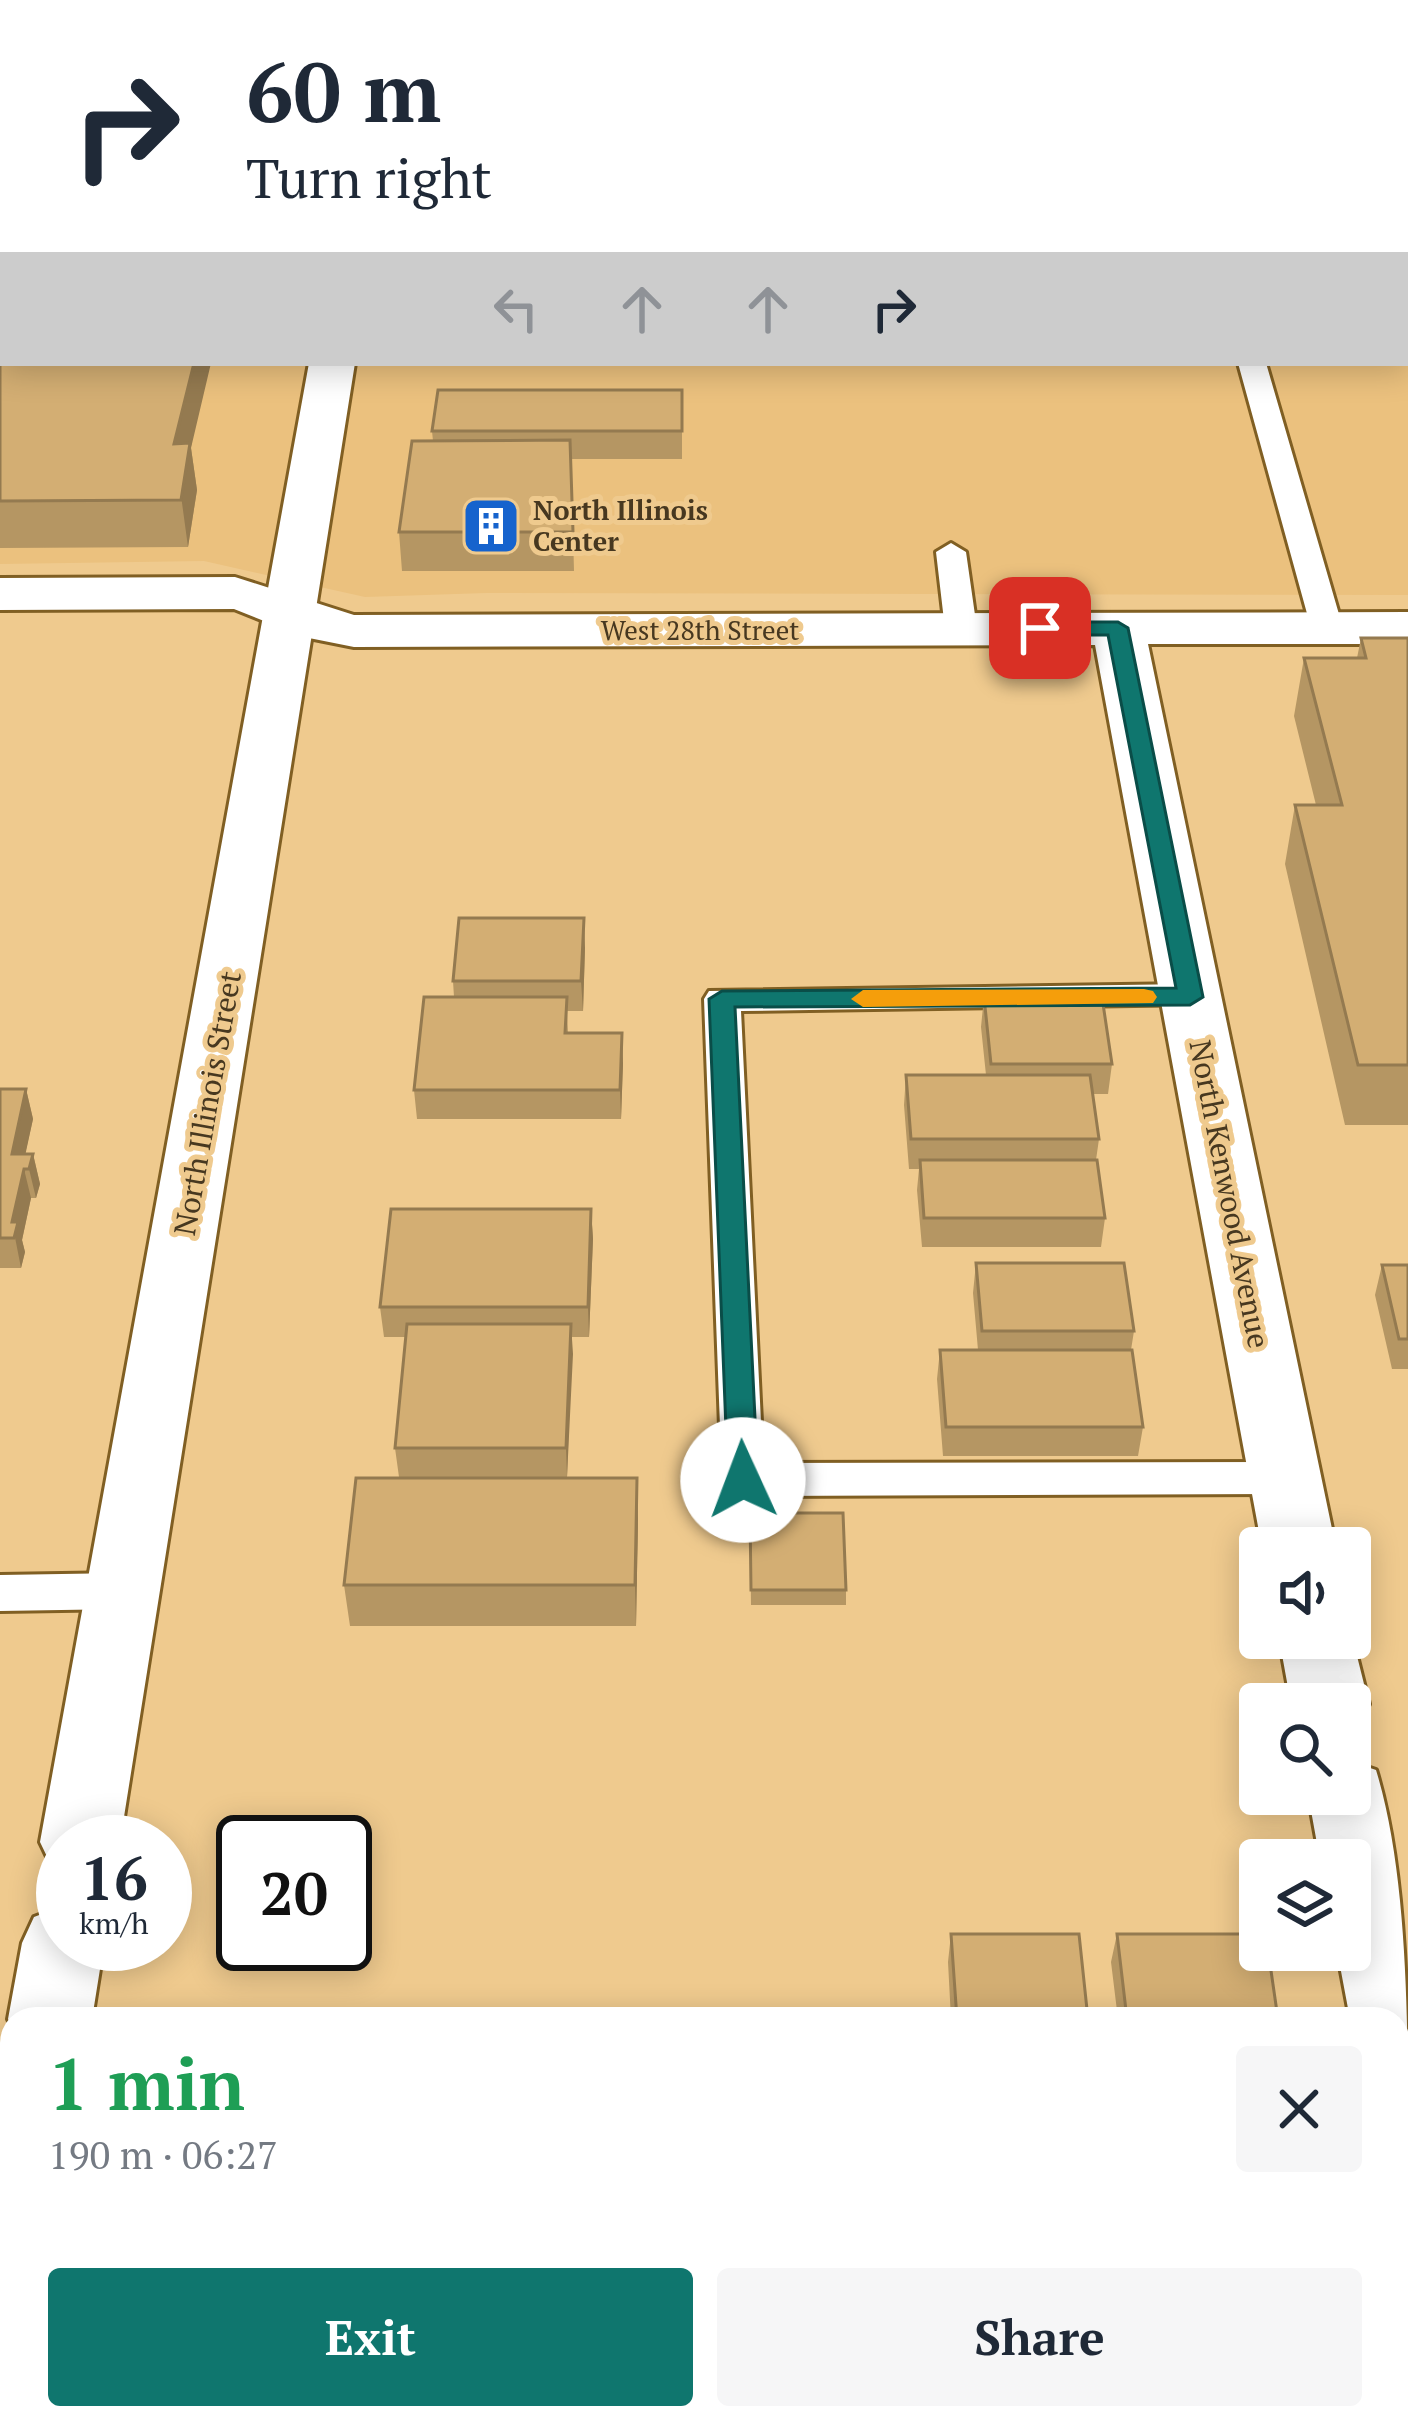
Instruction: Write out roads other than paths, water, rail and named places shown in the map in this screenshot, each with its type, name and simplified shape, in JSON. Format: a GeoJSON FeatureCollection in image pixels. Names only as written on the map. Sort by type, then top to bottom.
{"type":"FeatureCollection","features":[{"type":"Feature","properties":{"kind":"street","name":"North Illinois Street"},"geometry":{"type":"LineString","coordinates":[[85,1815],[332,366]]}},
{"type":"Feature","properties":{"kind":"street","name":"West 28th Street"},"geometry":{"type":"LineString","coordinates":[[0,594],[235,593],[316,626],[354,631],[1408,628]]}},
{"type":"Feature","properties":{"kind":"street","name":"North Kenwood Avenue"},"geometry":{"type":"LineString","coordinates":[[1118,628],[1295,1527]]}},
{"type":"Feature","properties":{"kind":"street"},"geometry":{"type":"LineString","coordinates":[[1352,1815],[1390,2007]]}},
{"type":"Feature","properties":{"kind":"street"},"geometry":{"type":"LineString","coordinates":[[52,2007],[58,1971]]}},
{"type":"Feature","properties":{"kind":"lane"},"geometry":{"type":"LineString","coordinates":[[1253,366],[1327,628]]}},
{"type":"Feature","properties":{"kind":"lane"},"geometry":{"type":"LineString","coordinates":[[951,552],[961,629]]}},
{"type":"Feature","properties":{"kind":"lane"},"geometry":{"type":"LineString","coordinates":[[1190,997],[722,999],[743,1480],[1286,1478]]}},
{"type":"Feature","properties":{"kind":"lane"},"geometry":{"type":"LineString","coordinates":[[0,1593],[124,1591]]}},
{"type":"Feature","properties":{"kind":"place","name":"North Illinois Center"},"geometry":{"type":"Point","coordinates":[491,526]}}]}
